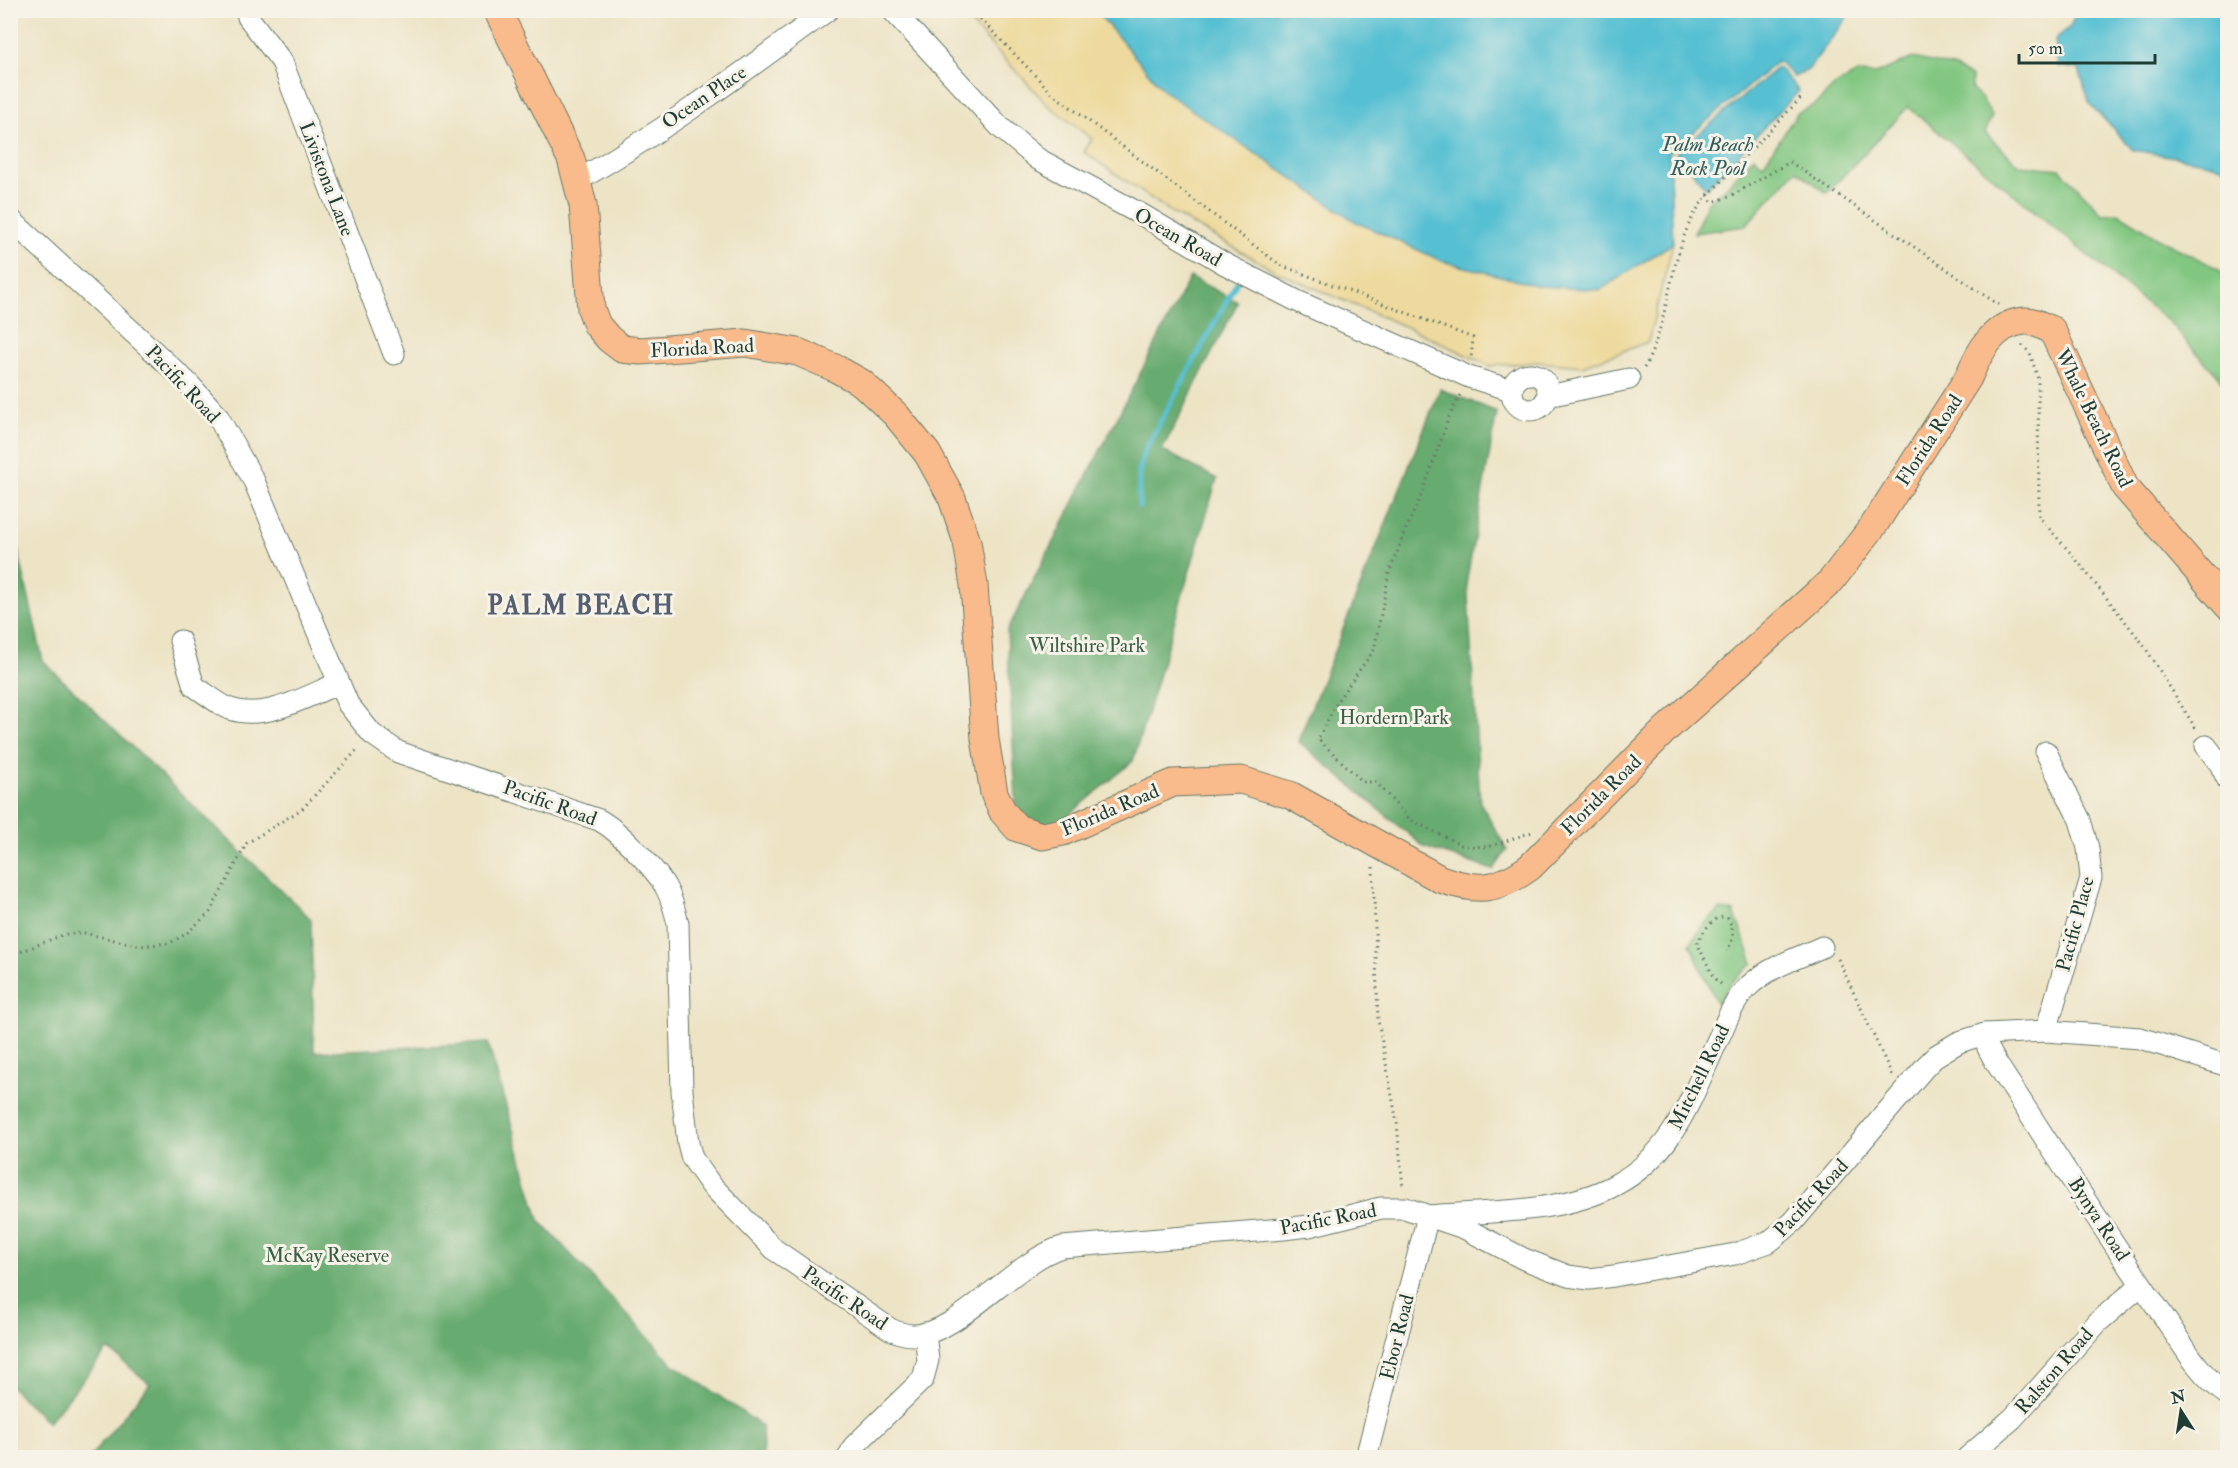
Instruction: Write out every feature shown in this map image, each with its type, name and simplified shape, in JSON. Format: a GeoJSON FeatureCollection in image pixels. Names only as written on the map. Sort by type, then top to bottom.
{"type":"FeatureCollection","features":[{"type":"Feature","properties":{"kind":"main road","name":"Florida Road"},"geometry":{"type":"LineString","coordinates":[[497,10],[571,159],[583,205],[591,309],[597,325],[609,339],[622,349],[641,351],[745,343],[798,352],[861,382],[896,415],[927,453],[952,498],[967,542],[974,585],[985,740],[994,793],[1003,812],[1017,828],[1042,836],[1063,832],[1173,783],[1241,780],[1290,795],[1440,879],[1461,886],[1492,887],[1512,880],[1530,867],[1666,729],[1831,581],[1874,525],[1968,378],[1979,353],[2014,324]]}},
{"type":"Feature","properties":{"kind":"main road","name":"Whale Beach Road"},"geometry":{"type":"LineString","coordinates":[[2014,324],[2052,330],[2125,487],[2228,606]]}},
{"type":"Feature","properties":{"kind":"street","name":"Livistona Lane"},"geometry":{"type":"LineString","coordinates":[[247,10],[249,17],[282,62],[394,354]]}},
{"type":"Feature","properties":{"kind":"street","name":"Ocean Place"},"geometry":{"type":"LineString","coordinates":[[578,180],[735,78],[828,10]]}},
{"type":"Feature","properties":{"kind":"street","name":"Ocean Road"},"geometry":{"type":"LineString","coordinates":[[892,10],[1001,128],[1038,159],[1297,301],[1469,377],[1512,390],[1519,378],[1532,374],[1545,382],[1548,396],[1629,380]]}},
{"type":"Feature","properties":{"kind":"street","name":"Pacific Road"},"geometry":{"type":"LineString","coordinates":[[10,219],[188,383],[217,415],[254,481],[348,704],[372,734],[398,752],[599,820],[617,832],[665,885],[673,903],[678,924],[682,1091],[692,1158],[711,1185],[775,1250],[890,1329],[913,1335],[926,1333],[951,1322],[1038,1256],[1062,1247],[1309,1226],[1381,1208],[1405,1208],[1464,1228],[1535,1263],[1568,1276],[1589,1279],[1735,1254],[1769,1242],[1793,1222],[1937,1054],[1959,1042],[1984,1034],[2046,1031],[2140,1038],[2228,1066]]}},
{"type":"Feature","properties":{"kind":"street"},"geometry":{"type":"LineString","coordinates":[[180,641],[194,686],[230,708],[251,712],[273,709],[339,683]]}},
{"type":"Feature","properties":{"kind":"street"},"geometry":{"type":"LineString","coordinates":[[2206,746],[2220,764],[2228,780]]}},
{"type":"Feature","properties":{"kind":"street","name":"Pacific Place"},"geometry":{"type":"LineString","coordinates":[[2046,752],[2080,820],[2088,849],[2091,878],[2046,1031]]}},
{"type":"Feature","properties":{"kind":"street","name":"Mitchell Road"},"geometry":{"type":"LineString","coordinates":[[1428,1216],[1551,1206],[1599,1192],[1637,1172],[1656,1156],[1674,1132],[1724,1025],[1742,993],[1763,974],[1822,947]]}},
{"type":"Feature","properties":{"kind":"street","name":"Bynya Road"},"geometry":{"type":"LineString","coordinates":[[1984,1034],[1995,1060],[2141,1285],[2199,1368],[2228,1395]]}},
{"type":"Feature","properties":{"kind":"street","name":"Ebor Road"},"geometry":{"type":"LineString","coordinates":[[1366,1458],[1428,1216]]}},
{"type":"Feature","properties":{"kind":"street","name":"Ralston Road"},"geometry":{"type":"LineString","coordinates":[[1967,1458],[2013,1418],[2098,1322],[2141,1285]]}},
{"type":"Feature","properties":{"kind":"street"},"geometry":{"type":"LineString","coordinates":[[848,1458],[854,1446],[923,1379],[928,1360],[926,1333]]}},
{"type":"Feature","properties":{"kind":"path"},"geometry":{"type":"LineString","coordinates":[[972,10],[1053,94],[1280,265],[1473,338],[1469,377],[1449,417],[1422,494],[1389,573],[1374,650],[1338,700],[1318,739],[1363,782],[1376,782],[1409,819],[1463,846],[1488,847],[1539,830]]}},
{"type":"Feature","properties":{"kind":"path"},"geometry":{"type":"LineString","coordinates":[[1629,380],[1644,368],[1656,344],[1676,265],[1696,209],[1802,97]]}},
{"type":"Feature","properties":{"kind":"path"},"geometry":{"type":"LineString","coordinates":[[1708,195],[1712,201],[1730,197],[1785,163],[1795,164],[1995,303],[2014,324],[2030,352],[2038,379],[2039,517],[2144,644],[2206,746]]}},
{"type":"Feature","properties":{"kind":"path"},"geometry":{"type":"LineString","coordinates":[[10,956],[65,934],[84,933],[141,946],[170,943],[186,934],[210,912],[247,843],[302,809],[372,734]]}},
{"type":"Feature","properties":{"kind":"path"},"geometry":{"type":"LineString","coordinates":[[1372,841],[1378,1020],[1397,1123],[1405,1208]]}},
{"type":"Feature","properties":{"kind":"path"},"geometry":{"type":"LineString","coordinates":[[1721,977],[1721,986],[1714,978],[1697,943],[1716,918],[1722,916],[1728,918],[1734,931],[1733,940],[1727,951]]}},
{"type":"Feature","properties":{"kind":"path"},"geometry":{"type":"LineString","coordinates":[[1822,947],[1838,959],[1901,1094]]}},
{"type":"Feature","properties":{"kind":"green space"},"geometry":{"type":"Polygon","coordinates":[[[1913,58],[1953,67],[1972,77],[1972,90],[1982,99],[1992,116],[1985,133],[2019,165],[2060,169],[2103,214],[2119,213],[2163,241],[2219,269],[2227,280],[2227,386],[2170,323],[1908,107],[1827,193],[1796,170],[1745,226],[1694,233],[1707,203],[1727,186],[1754,156],[1763,165],[1797,113],[1815,105],[1834,86],[1857,73],[1875,74],[1913,58]]]}},
{"type":"Feature","properties":{"kind":"green space","name":"Wiltshire Park"},"geometry":{"type":"Polygon","coordinates":[[[1190,277],[1238,302],[1162,450],[1217,479],[1133,761],[1040,840],[1018,838],[1007,631],[1190,277]]]}},
{"type":"Feature","properties":{"kind":"green space","name":"Hordern Park"},"geometry":{"type":"Polygon","coordinates":[[[1440,389],[1497,412],[1467,578],[1480,802],[1507,850],[1493,870],[1424,847],[1298,741],[1440,389]]]}},
{"type":"Feature","properties":{"kind":"green space","name":"McKay Reserve"},"geometry":{"type":"Polygon","coordinates":[[[11,519],[43,661],[311,919],[314,1052],[488,1043],[539,1220],[673,1364],[762,1426],[763,1456],[90,1457],[150,1384],[108,1349],[48,1423],[11,1387],[11,519]]]}},
{"type":"Feature","properties":{"kind":"green space"},"geometry":{"type":"Polygon","coordinates":[[[1721,909],[1734,912],[1753,963],[1731,983],[1717,1004],[1690,944],[1703,925],[1721,909]]]}},
{"type":"Feature","properties":{"kind":"sand"},"geometry":{"type":"Polygon","coordinates":[[[959,11],[1096,11],[1164,91],[1600,290],[1673,243],[1648,342],[1582,366],[1538,362],[1490,366],[1418,332],[1279,273],[1174,214],[1084,152],[1092,139],[1048,105],[959,11]]]}},
{"type":"Feature","properties":{"kind":"water"},"geometry":{"type":"Polygon","coordinates":[[[1096,11],[1852,11],[1808,70],[1794,77],[1778,61],[1669,153],[1673,243],[1600,290],[1539,286],[1442,261],[1356,222],[1164,91],[1096,11]]]}},
{"type":"Feature","properties":{"kind":"water"},"geometry":{"type":"Polygon","coordinates":[[[2077,11],[2227,11],[2227,169],[2205,162],[2133,150],[2090,104],[2079,69],[2058,66],[2055,39],[2070,27],[2077,11]]]}},
{"type":"Feature","properties":{"kind":"water","name":"Palm Beach Rock Pool"},"geometry":{"type":"Polygon","coordinates":[[[1778,67],[1799,91],[1706,188],[1676,153],[1778,67]]]}},
{"type":"Feature","properties":{"kind":"waterway"},"geometry":{"type":"LineString","coordinates":[[1139,507],[1139,471],[1144,452],[1237,282]]}},
{"type":"Feature","properties":{"kind":"district","name":"PALM BEACH"},"geometry":{"type":"Point","coordinates":[581,606]}}]}
